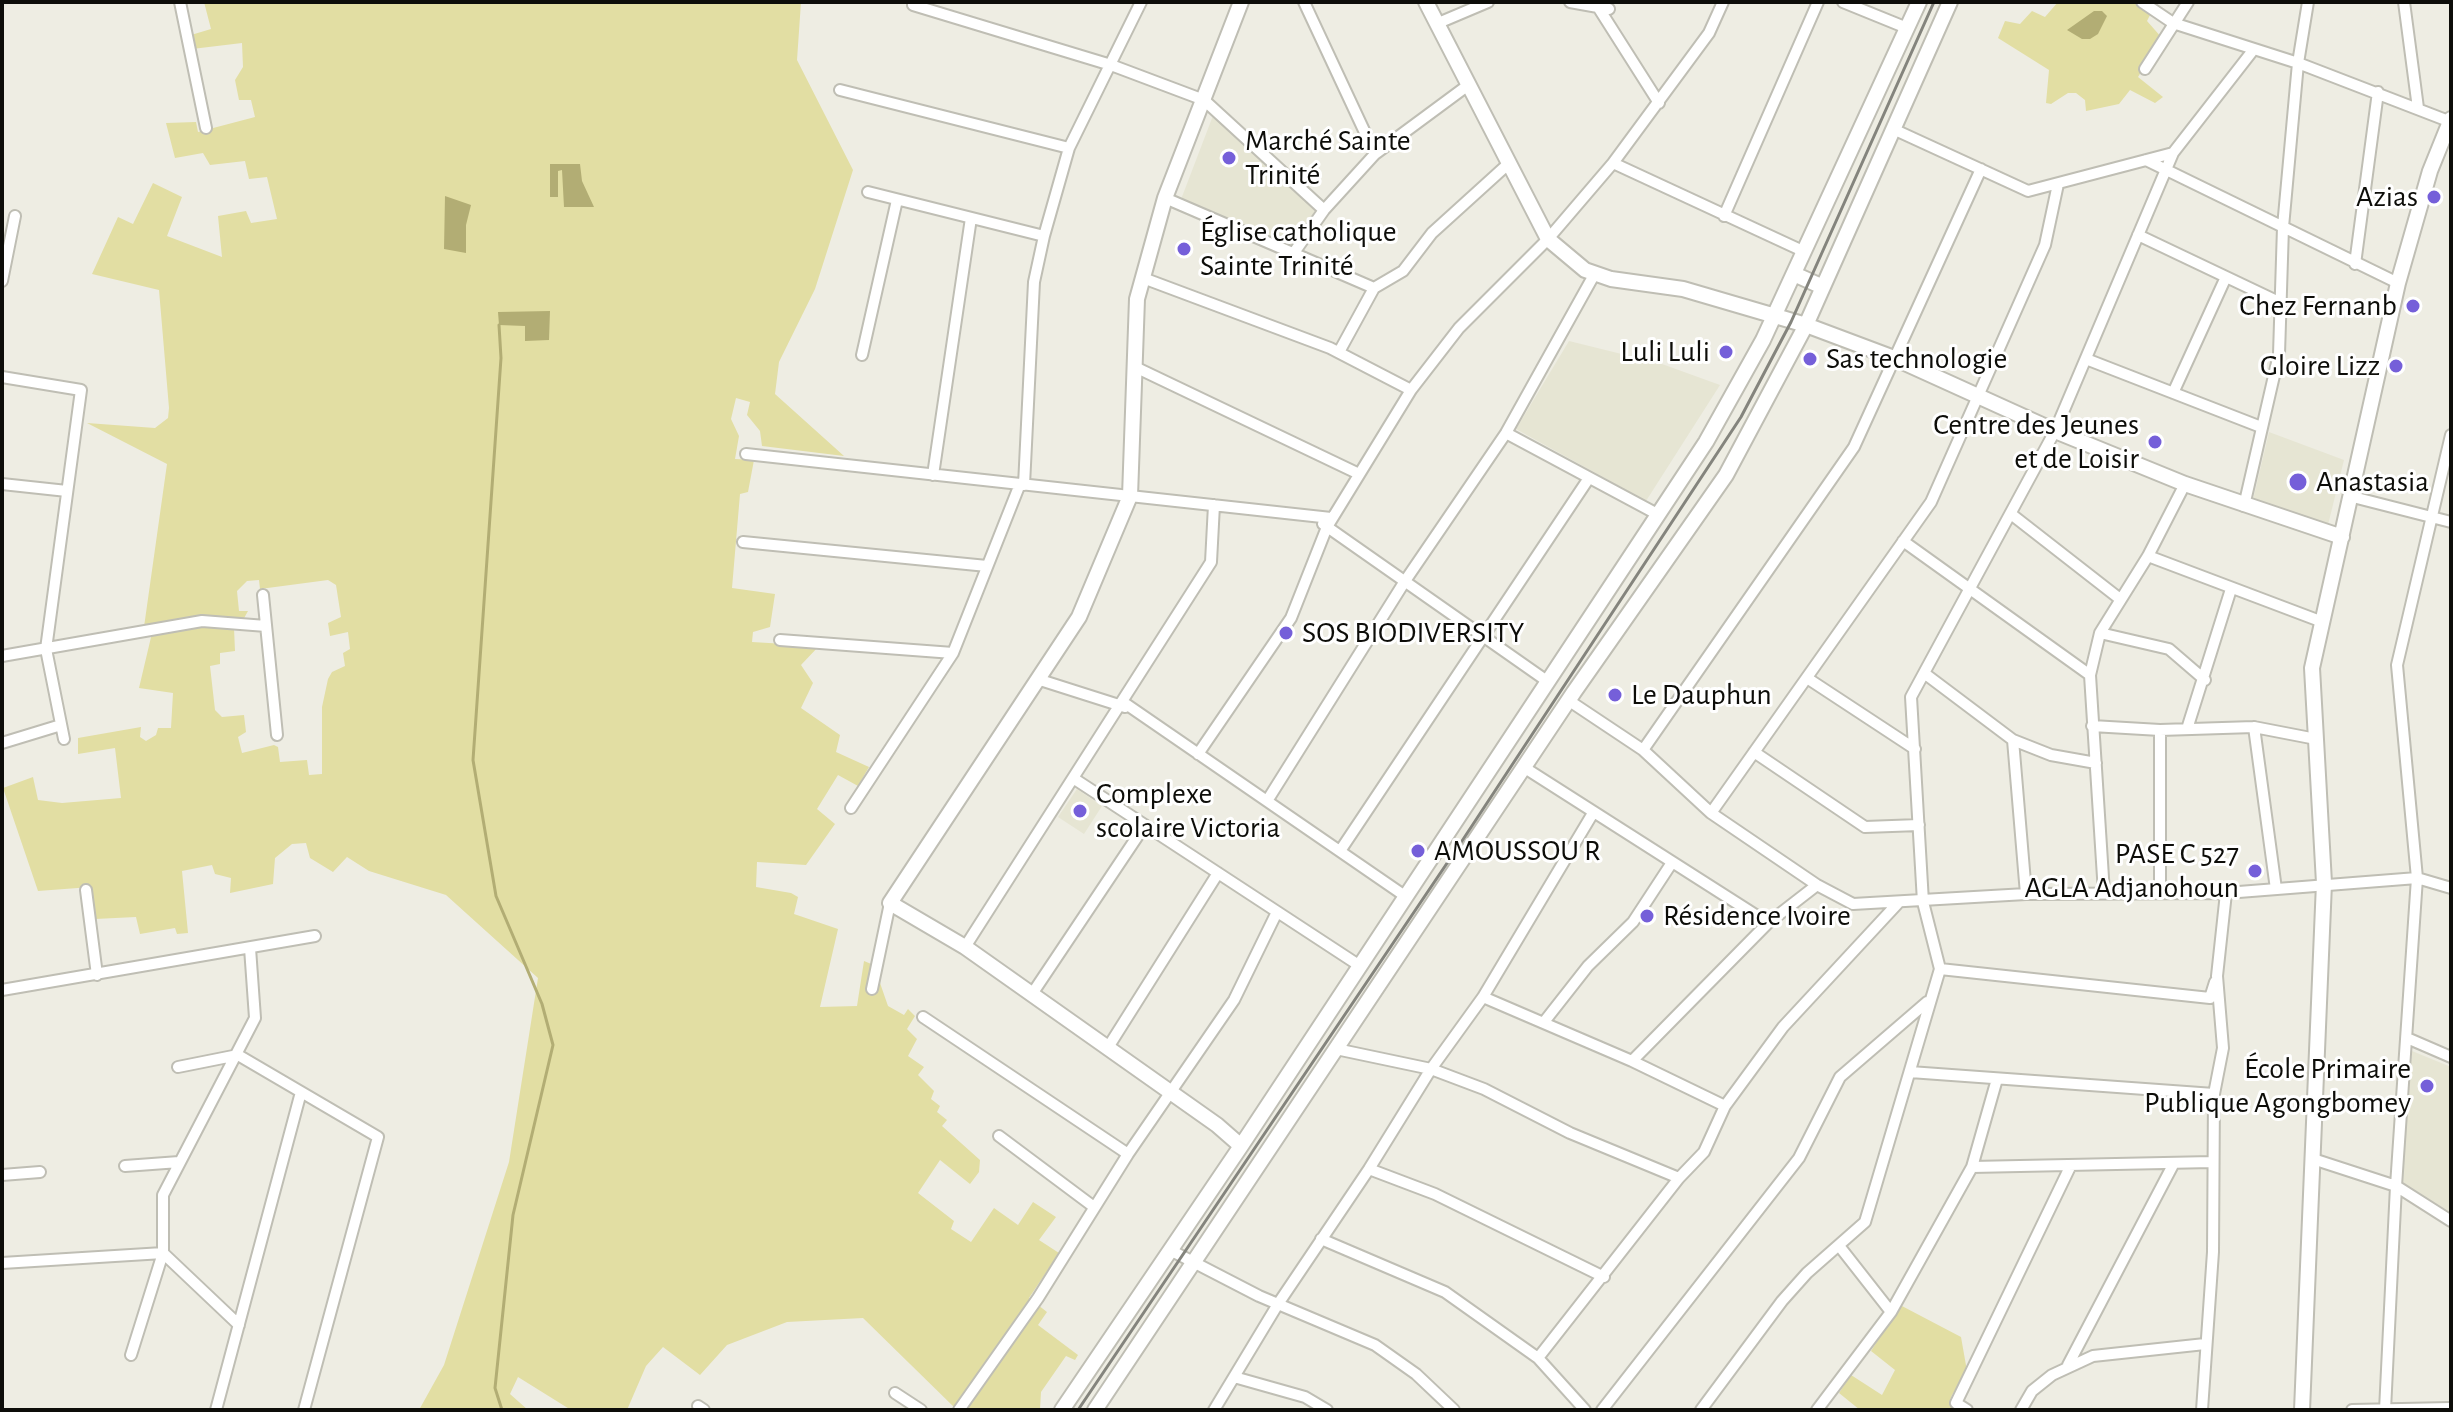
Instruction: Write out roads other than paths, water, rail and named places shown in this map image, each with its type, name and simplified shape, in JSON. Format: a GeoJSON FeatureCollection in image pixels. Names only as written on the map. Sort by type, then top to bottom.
{"type":"FeatureCollection","features":[{"type":"Feature","properties":{"kind":"street"},"geometry":{"type":"LineString","coordinates":[[180,2],[206,128]]}},
{"type":"Feature","properties":{"kind":"street"},"geometry":{"type":"LineString","coordinates":[[851,808],[953,653],[1022,485],[1034,282],[1044,236],[1069,148],[1141,2]]}},
{"type":"Feature","properties":{"kind":"street"},"geometry":{"type":"LineString","coordinates":[[872,989],[890,903],[1079,617],[1130,496],[1137,299],[1165,198],[1241,2]]}},
{"type":"Feature","properties":{"kind":"street"},"geometry":{"type":"LineString","coordinates":[[1304,2],[1375,154]]}},
{"type":"Feature","properties":{"kind":"street"},"geometry":{"type":"LineString","coordinates":[[1426,2],[1507,165],[1548,239],[1594,275],[1683,289],[1806,325],[1894,358],[2055,431],[2185,484],[2342,537]]}},
{"type":"Feature","properties":{"kind":"street"},"geometry":{"type":"LineString","coordinates":[[1436,24],[1488,2]]}},
{"type":"Feature","properties":{"kind":"street"},"geometry":{"type":"LineString","coordinates":[[1570,2],[1606,9],[1659,103]]}},
{"type":"Feature","properties":{"kind":"street"},"geometry":{"type":"LineString","coordinates":[[1198,754],[1291,618],[1329,522],[1411,390],[1459,328],[1548,239],[1613,163],[1709,33],[1723,2]]}},
{"type":"Feature","properties":{"kind":"street"},"geometry":{"type":"LineString","coordinates":[[1724,216],[1818,2]]}},
{"type":"Feature","properties":{"kind":"street"},"geometry":{"type":"LineString","coordinates":[[1843,2],[1907,28]]}},
{"type":"Feature","properties":{"kind":"street"},"geometry":{"type":"LineString","coordinates":[[1062,1410],[1251,1131],[1659,515],[1726,408],[1805,252],[1919,2]]}},
{"type":"Feature","properties":{"kind":"street"},"geometry":{"type":"LineString","coordinates":[[1081,1383],[1099,1404],[1568,700],[1726,475],[1806,325],[1950,2]]}},
{"type":"Feature","properties":{"kind":"street"},"geometry":{"type":"LineString","coordinates":[[2142,2],[2173,23],[2298,63],[2450,121],[2430,171],[2398,283],[2342,537],[2320,621],[2312,668],[2324,883],[2302,1410]]}},
{"type":"Feature","properties":{"kind":"street"},"geometry":{"type":"LineString","coordinates":[[2145,69],[2188,2]]}},
{"type":"Feature","properties":{"kind":"street"},"geometry":{"type":"LineString","coordinates":[[2244,506],[2279,354],[2283,227],[2298,63],[2308,2]]}},
{"type":"Feature","properties":{"kind":"street"},"geometry":{"type":"LineString","coordinates":[[2404,2],[2418,108]]}},
{"type":"Feature","properties":{"kind":"street"},"geometry":{"type":"LineString","coordinates":[[913,5],[1111,65],[1204,100],[1324,210]]}},
{"type":"Feature","properties":{"kind":"street"},"geometry":{"type":"LineString","coordinates":[[1701,1410],[1782,1301],[1807,1273],[1865,1222],[1910,1072],[1927,1002],[1940,969],[1923,902],[1911,697],[2055,431],[2173,153],[2254,49]]}},
{"type":"Feature","properties":{"kind":"street"},"geometry":{"type":"LineString","coordinates":[[1293,254],[1324,210],[1375,154],[1467,86]]}},
{"type":"Feature","properties":{"kind":"street"},"geometry":{"type":"LineString","coordinates":[[840,90],[1069,148]]}},
{"type":"Feature","properties":{"kind":"street"},"geometry":{"type":"LineString","coordinates":[[2355,264],[2378,92]]}},
{"type":"Feature","properties":{"kind":"street"},"geometry":{"type":"LineString","coordinates":[[1893,129],[2028,191],[2173,153]]}},
{"type":"Feature","properties":{"kind":"street"},"geometry":{"type":"LineString","coordinates":[[2146,160],[2398,283]]}},
{"type":"Feature","properties":{"kind":"street"},"geometry":{"type":"LineString","coordinates":[[1613,163],[1805,252]]}},
{"type":"Feature","properties":{"kind":"street"},"geometry":{"type":"LineString","coordinates":[[1339,352],[1374,288],[1403,271],[1432,233],[1507,165]]}},
{"type":"Feature","properties":{"kind":"street"},"geometry":{"type":"LineString","coordinates":[[1643,750],[1854,447],[1981,169]]}},
{"type":"Feature","properties":{"kind":"street"},"geometry":{"type":"LineString","coordinates":[[1711,813],[1931,502],[2045,245],[2058,184]]}},
{"type":"Feature","properties":{"kind":"street"},"geometry":{"type":"LineString","coordinates":[[868,192],[1044,236]]}},
{"type":"Feature","properties":{"kind":"street"},"geometry":{"type":"LineString","coordinates":[[1165,198],[1374,288]]}},
{"type":"Feature","properties":{"kind":"street"},"geometry":{"type":"LineString","coordinates":[[862,355],[897,200]]}},
{"type":"Feature","properties":{"kind":"street"},"geometry":{"type":"LineString","coordinates":[[2,281],[15,216]]}},
{"type":"Feature","properties":{"kind":"street"},"geometry":{"type":"LineString","coordinates":[[933,475],[971,218]]}},
{"type":"Feature","properties":{"kind":"street"},"geometry":{"type":"LineString","coordinates":[[2138,235],[2281,303]]}},
{"type":"Feature","properties":{"kind":"street"},"geometry":{"type":"LineString","coordinates":[[1794,274],[1823,287]]}},
{"type":"Feature","properties":{"kind":"street"},"geometry":{"type":"LineString","coordinates":[[1267,801],[1405,581],[1506,433],[1594,275]]}},
{"type":"Feature","properties":{"kind":"street"},"geometry":{"type":"LineString","coordinates":[[2173,393],[2226,277]]}},
{"type":"Feature","properties":{"kind":"street"},"geometry":{"type":"LineString","coordinates":[[1143,278],[1339,352],[1411,390]]}},
{"type":"Feature","properties":{"kind":"street"},"geometry":{"type":"LineString","coordinates":[[2086,359],[2261,427]]}},
{"type":"Feature","properties":{"kind":"street"},"geometry":{"type":"LineString","coordinates":[[1135,367],[1357,473]]}},
{"type":"Feature","properties":{"kind":"street"},"geometry":{"type":"LineString","coordinates":[[2,377],[81,390],[46,649],[64,739]]}},
{"type":"Feature","properties":{"kind":"street"},"geometry":{"type":"LineString","coordinates":[[1506,433],[1659,515]]}},
{"type":"Feature","properties":{"kind":"street"},"geometry":{"type":"LineString","coordinates":[[2385,1410],[2396,1186],[2417,878],[2397,665],[2450,442]]}},
{"type":"Feature","properties":{"kind":"street"},"geometry":{"type":"LineString","coordinates":[[746,454],[1312,516],[1329,522],[1405,581],[1547,681]]}},
{"type":"Feature","properties":{"kind":"street"},"geometry":{"type":"LineString","coordinates":[[1340,851],[1589,478]]}},
{"type":"Feature","properties":{"kind":"street"},"geometry":{"type":"LineString","coordinates":[[2,484],[67,491]]}},
{"type":"Feature","properties":{"kind":"street"},"geometry":{"type":"LineString","coordinates":[[2104,893],[2090,675],[2100,633],[2148,556],[2185,484]]}},
{"type":"Feature","properties":{"kind":"street"},"geometry":{"type":"LineString","coordinates":[[2349,496],[2451,522]]}},
{"type":"Feature","properties":{"kind":"street"},"geometry":{"type":"LineString","coordinates":[[965,947],[1211,562],[1214,505]]}},
{"type":"Feature","properties":{"kind":"street"},"geometry":{"type":"LineString","coordinates":[[2011,514],[2120,599]]}},
{"type":"Feature","properties":{"kind":"street"},"geometry":{"type":"LineString","coordinates":[[1903,541],[2090,675]]}},
{"type":"Feature","properties":{"kind":"street"},"geometry":{"type":"LineString","coordinates":[[743,542],[987,566]]}},
{"type":"Feature","properties":{"kind":"street"},"geometry":{"type":"LineString","coordinates":[[2148,556],[2320,621]]}},
{"type":"Feature","properties":{"kind":"street"},"geometry":{"type":"LineString","coordinates":[[2187,729],[2205,680],[2231,589]]}},
{"type":"Feature","properties":{"kind":"street"},"geometry":{"type":"LineString","coordinates":[[263,595],[277,735]]}},
{"type":"Feature","properties":{"kind":"street"},"geometry":{"type":"LineString","coordinates":[[2,656],[202,621],[266,626]]}},
{"type":"Feature","properties":{"kind":"street"},"geometry":{"type":"LineString","coordinates":[[2100,633],[2169,649],[2205,680]]}},
{"type":"Feature","properties":{"kind":"street"},"geometry":{"type":"LineString","coordinates":[[780,640],[953,653]]}},
{"type":"Feature","properties":{"kind":"street"},"geometry":{"type":"LineString","coordinates":[[1924,673],[2013,740],[2051,755],[2096,763]]}},
{"type":"Feature","properties":{"kind":"street"},"geometry":{"type":"LineString","coordinates":[[1807,678],[1915,749]]}},
{"type":"Feature","properties":{"kind":"street"},"geometry":{"type":"LineString","coordinates":[[1037,679],[1135,710],[1405,896]]}},
{"type":"Feature","properties":{"kind":"street"},"geometry":{"type":"LineString","coordinates":[[1568,700],[1643,750],[1711,813],[1817,885],[1853,904],[2026,894],[2226,893],[2417,878],[2451,888]]}},
{"type":"Feature","properties":{"kind":"street"},"geometry":{"type":"LineString","coordinates":[[2,743],[61,725]]}},
{"type":"Feature","properties":{"kind":"street"},"geometry":{"type":"LineString","coordinates":[[2092,726],[2160,730],[2254,727],[2316,739]]}},
{"type":"Feature","properties":{"kind":"street"},"geometry":{"type":"LineString","coordinates":[[2254,727],[2276,889]]}},
{"type":"Feature","properties":{"kind":"street"},"geometry":{"type":"LineString","coordinates":[[2160,730],[2160,891]]}},
{"type":"Feature","properties":{"kind":"street"},"geometry":{"type":"LineString","coordinates":[[2013,740],[2026,894]]}},
{"type":"Feature","properties":{"kind":"street"},"geometry":{"type":"LineString","coordinates":[[1754,752],[1865,827],[1919,825]]}},
{"type":"Feature","properties":{"kind":"street"},"geometry":{"type":"LineString","coordinates":[[1525,768],[1671,864],[1768,923]]}},
{"type":"Feature","properties":{"kind":"street"},"geometry":{"type":"LineString","coordinates":[[1073,778],[1360,966]]}},
{"type":"Feature","properties":{"kind":"street"},"geometry":{"type":"LineString","coordinates":[[1214,1410],[1278,1304],[1369,1169],[1431,1069],[1483,997],[1593,813]]}},
{"type":"Feature","properties":{"kind":"street"},"geometry":{"type":"LineString","coordinates":[[1032,994],[1145,825]]}},
{"type":"Feature","properties":{"kind":"street"},"geometry":{"type":"LineString","coordinates":[[1447,833],[1471,848]]}},
{"type":"Feature","properties":{"kind":"street"},"geometry":{"type":"LineString","coordinates":[[1544,1022],[1588,966],[1633,922],[1671,864]]}},
{"type":"Feature","properties":{"kind":"street"},"geometry":{"type":"LineString","coordinates":[[1107,1049],[1218,873]]}},
{"type":"Feature","properties":{"kind":"street"},"geometry":{"type":"LineString","coordinates":[[1632,1061],[1768,923],[1817,885]]}},
{"type":"Feature","properties":{"kind":"street"},"geometry":{"type":"LineString","coordinates":[[86,890],[97,975]]}},
{"type":"Feature","properties":{"kind":"street"},"geometry":{"type":"LineString","coordinates":[[2202,1410],[2213,1252],[2214,1094],[2223,1048],[2217,976],[2226,893]]}},
{"type":"Feature","properties":{"kind":"street"},"geometry":{"type":"LineString","coordinates":[[1538,1358],[1679,1178],[1704,1152],[1725,1106],[1783,1027],[1899,902]]}},
{"type":"Feature","properties":{"kind":"street"},"geometry":{"type":"LineString","coordinates":[[890,903],[965,947],[1171,1092],[1241,1146]]}},
{"type":"Feature","properties":{"kind":"street"},"geometry":{"type":"LineString","coordinates":[[959,1410],[1038,1298],[1128,1154],[1234,1000],[1277,912]]}},
{"type":"Feature","properties":{"kind":"street"},"geometry":{"type":"LineString","coordinates":[[2,990],[315,936]]}},
{"type":"Feature","properties":{"kind":"street"},"geometry":{"type":"LineString","coordinates":[[131,1355],[163,1253],[163,1195],[255,1018],[250,948]]}},
{"type":"Feature","properties":{"kind":"street"},"geometry":{"type":"LineString","coordinates":[[1940,969],[2210,998],[2217,976]]}},
{"type":"Feature","properties":{"kind":"street"},"geometry":{"type":"LineString","coordinates":[[1483,997],[1632,1061],[1725,1106]]}},
{"type":"Feature","properties":{"kind":"street"},"geometry":{"type":"LineString","coordinates":[[1602,1410],[1799,1158],[1840,1077],[1927,1002]]}},
{"type":"Feature","properties":{"kind":"street"},"geometry":{"type":"LineString","coordinates":[[923,1017],[1128,1154]]}},
{"type":"Feature","properties":{"kind":"street"},"geometry":{"type":"LineString","coordinates":[[2407,1038],[2451,1057]]}},
{"type":"Feature","properties":{"kind":"street"},"geometry":{"type":"LineString","coordinates":[[1336,1049],[1431,1069],[1484,1089],[1570,1133],[1679,1178]]}},
{"type":"Feature","properties":{"kind":"street"},"geometry":{"type":"LineString","coordinates":[[178,1067],[238,1055],[378,1137],[304,1410]]}},
{"type":"Feature","properties":{"kind":"street"},"geometry":{"type":"LineString","coordinates":[[1910,1072],[2214,1094]]}},
{"type":"Feature","properties":{"kind":"street"},"geometry":{"type":"LineString","coordinates":[[1817,1410],[1891,1312],[1972,1167],[1997,1079]]}},
{"type":"Feature","properties":{"kind":"street"},"geometry":{"type":"LineString","coordinates":[[216,1410],[301,1092]]}},
{"type":"Feature","properties":{"kind":"street"},"geometry":{"type":"LineString","coordinates":[[1251,1131],[1271,1145]]}},
{"type":"Feature","properties":{"kind":"street"},"geometry":{"type":"LineString","coordinates":[[999,1136],[1094,1207]]}},
{"type":"Feature","properties":{"kind":"street"},"geometry":{"type":"LineString","coordinates":[[2313,1159],[2396,1186],[2451,1221]]}},
{"type":"Feature","properties":{"kind":"street"},"geometry":{"type":"LineString","coordinates":[[125,1166],[179,1162]]}},
{"type":"Feature","properties":{"kind":"street"},"geometry":{"type":"LineString","coordinates":[[1972,1167],[2212,1162]]}},
{"type":"Feature","properties":{"kind":"street"},"geometry":{"type":"LineString","coordinates":[[2068,1365],[2174,1163]]}},
{"type":"Feature","properties":{"kind":"street"},"geometry":{"type":"LineString","coordinates":[[1967,1410],[1956,1403],[2070,1167]]}},
{"type":"Feature","properties":{"kind":"street"},"geometry":{"type":"LineString","coordinates":[[1369,1169],[1435,1194],[1604,1277]]}},
{"type":"Feature","properties":{"kind":"street"},"geometry":{"type":"LineString","coordinates":[[2,1175],[40,1172]]}},
{"type":"Feature","properties":{"kind":"street"},"geometry":{"type":"LineString","coordinates":[[1321,1239],[1445,1292],[1538,1358],[1585,1410]]}},
{"type":"Feature","properties":{"kind":"street"},"geometry":{"type":"LineString","coordinates":[[1840,1247],[1891,1312]]}},
{"type":"Feature","properties":{"kind":"street"},"geometry":{"type":"LineString","coordinates":[[1170,1250],[1192,1264],[1278,1304],[1375,1345],[1416,1374],[1454,1410]]}},
{"type":"Feature","properties":{"kind":"street"},"geometry":{"type":"LineString","coordinates":[[2,1263],[163,1253],[239,1325]]}},
{"type":"Feature","properties":{"kind":"street"},"geometry":{"type":"LineString","coordinates":[[2021,1410],[2032,1391],[2068,1365],[2093,1356],[2205,1344]]}},
{"type":"Feature","properties":{"kind":"street"},"geometry":{"type":"LineString","coordinates":[[1234,1377],[1305,1397],[1327,1410]]}},
{"type":"Feature","properties":{"kind":"street"},"geometry":{"type":"LineString","coordinates":[[895,1393],[921,1410]]}},
{"type":"Feature","properties":{"kind":"street"},"geometry":{"type":"LineString","coordinates":[[2352,1410],[2451,1408]]}},
{"type":"Feature","properties":{"kind":"waterway"},"geometry":{"type":"LineString","coordinates":[[499,325],[501,358],[473,760],[496,896],[542,1004],[553,1045],[513,1215],[495,1388],[502,1410]]}},
{"type":"Feature","properties":{"kind":"railway"},"geometry":{"type":"LineString","coordinates":[[1078,1410],[1462,841],[1741,417],[1791,322],[1934,2]]}},
{"type":"Feature","properties":{"kind":"place","name":"Marché Sainte Trinité"},"geometry":{"type":"Point","coordinates":[1229,158]}},
{"type":"Feature","properties":{"kind":"place","name":"Azias"},"geometry":{"type":"Point","coordinates":[2434,197]}},
{"type":"Feature","properties":{"kind":"place","name":"Église catholique Sainte Trinité"},"geometry":{"type":"Point","coordinates":[1184,249]}},
{"type":"Feature","properties":{"kind":"place","name":"Chez Fernanb"},"geometry":{"type":"Point","coordinates":[2413,306]}},
{"type":"Feature","properties":{"kind":"place","name":"Luli Luli"},"geometry":{"type":"Point","coordinates":[1726,352]}},
{"type":"Feature","properties":{"kind":"place","name":"Sas technologie"},"geometry":{"type":"Point","coordinates":[1810,359]}},
{"type":"Feature","properties":{"kind":"place","name":"Gloire Lizz"},"geometry":{"type":"Point","coordinates":[2396,366]}},
{"type":"Feature","properties":{"kind":"place","name":"Centre des Jeunes et de Loisir"},"geometry":{"type":"Point","coordinates":[2155,442]}},
{"type":"Feature","properties":{"kind":"place","name":"Anastasia"},"geometry":{"type":"Point","coordinates":[2298,482]}},
{"type":"Feature","properties":{"kind":"place","name":"SOS BIODIVERSITY"},"geometry":{"type":"Point","coordinates":[1286,633]}},
{"type":"Feature","properties":{"kind":"place","name":"Le Dauphun"},"geometry":{"type":"Point","coordinates":[1615,695]}},
{"type":"Feature","properties":{"kind":"place","name":"Complexe scolaire Victoria"},"geometry":{"type":"Point","coordinates":[1080,811]}},
{"type":"Feature","properties":{"kind":"place","name":"AMOUSSOU R"},"geometry":{"type":"Point","coordinates":[1418,851]}},
{"type":"Feature","properties":{"kind":"place","name":"PASE C 527 AGLA Adjanohoun"},"geometry":{"type":"Point","coordinates":[2255,871]}},
{"type":"Feature","properties":{"kind":"place","name":"Résidence Ivoire"},"geometry":{"type":"Point","coordinates":[1647,916]}},
{"type":"Feature","properties":{"kind":"place","name":"École Primaire Publique Agongbomey"},"geometry":{"type":"Point","coordinates":[2427,1086]}}]}
